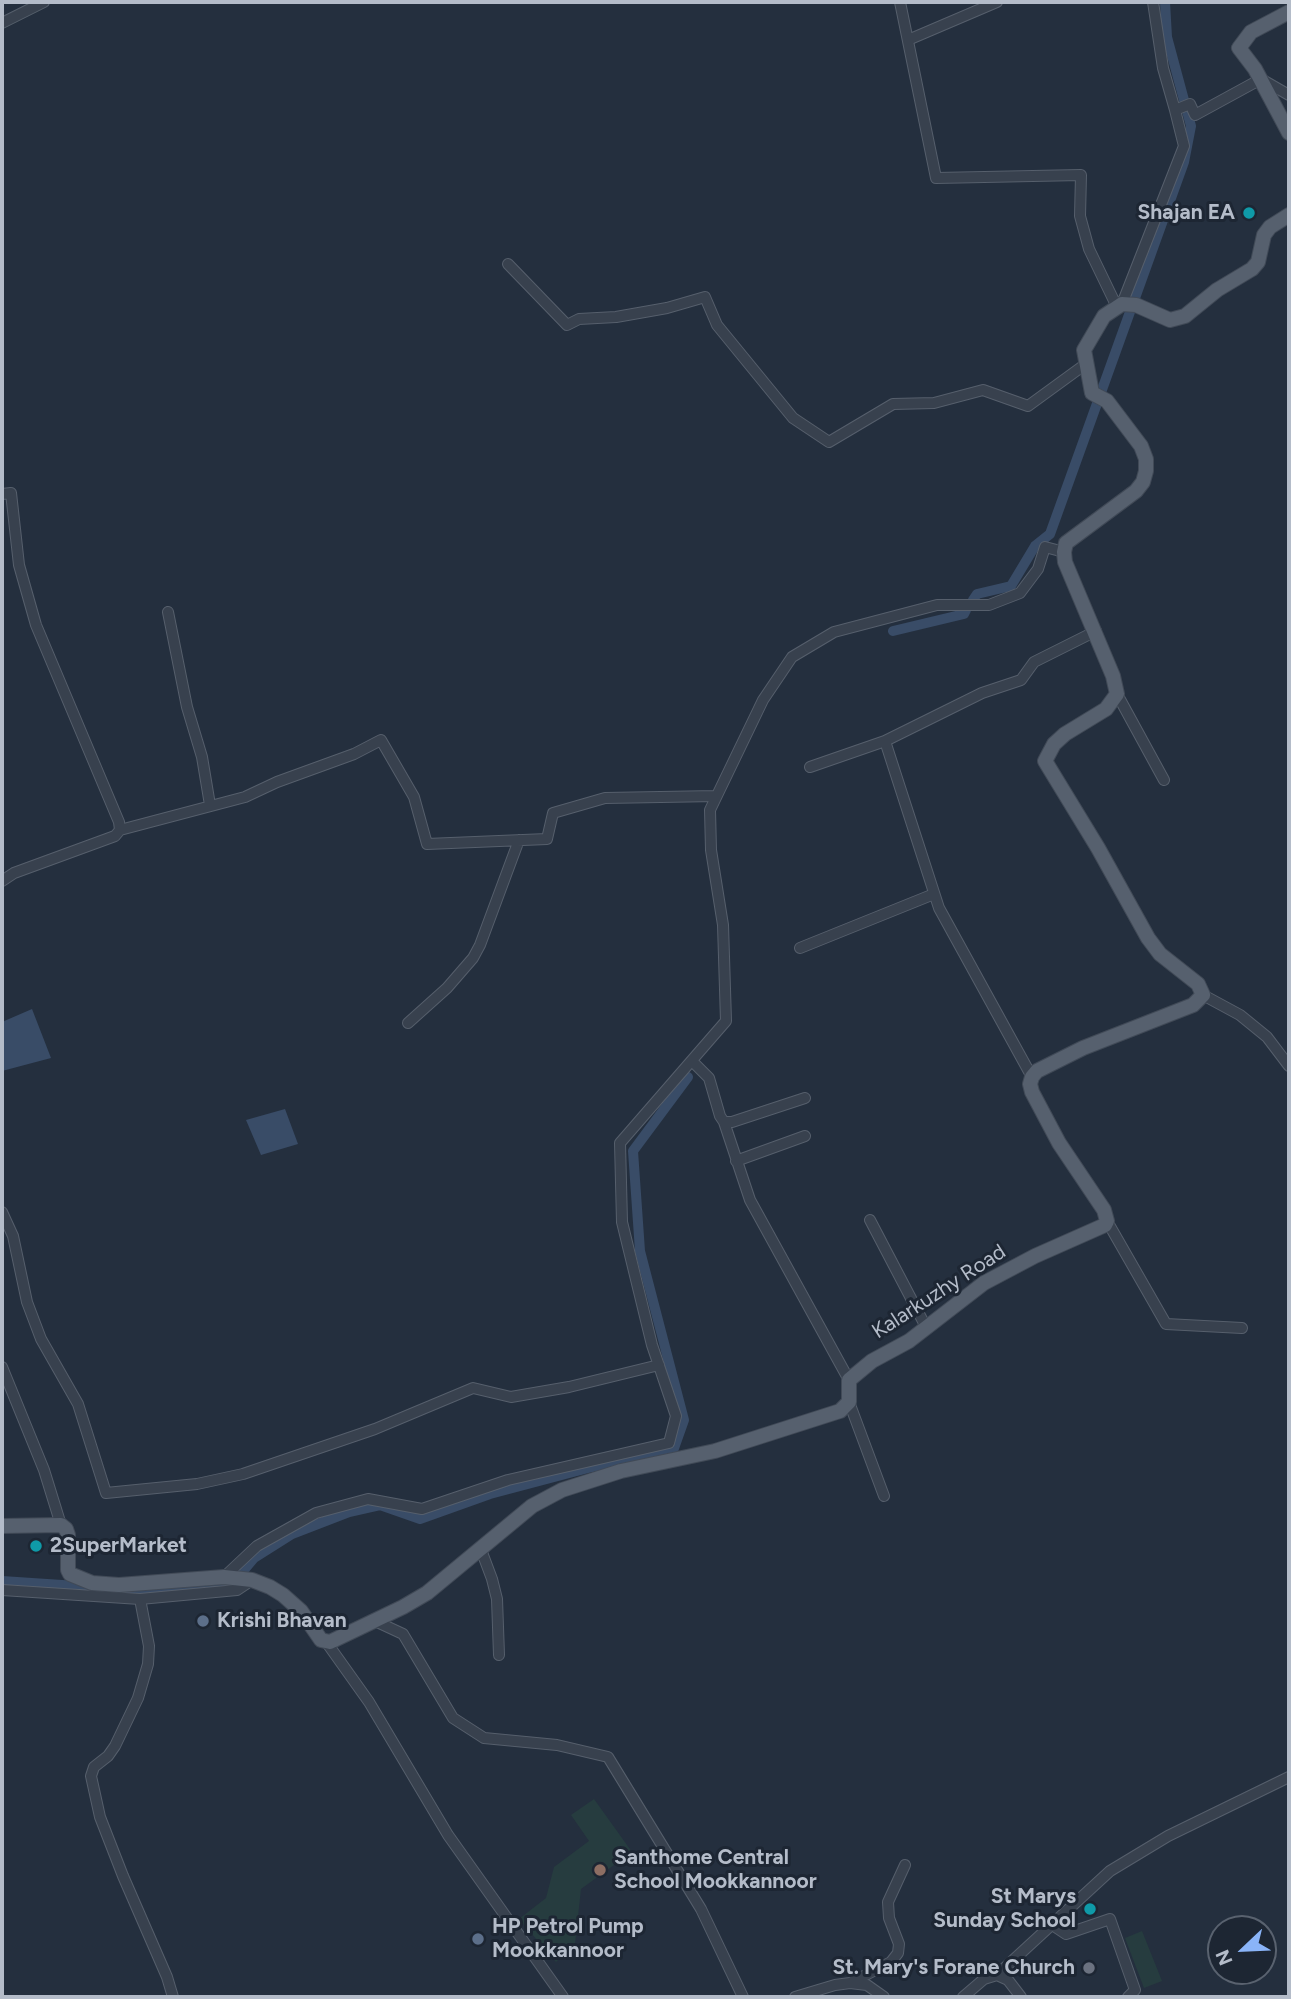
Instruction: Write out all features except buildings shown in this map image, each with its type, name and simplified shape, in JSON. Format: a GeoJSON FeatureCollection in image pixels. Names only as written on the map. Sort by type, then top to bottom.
{"type":"FeatureCollection","features":[{"type":"Feature","properties":{"kind":"main road"},"geometry":{"type":"LineString","coordinates":[[1289,12],[1251,33],[1239,48],[1261,79],[1289,133]]}},
{"type":"Feature","properties":{"kind":"main road"},"geometry":{"type":"LineString","coordinates":[[1107,1221],[1104,1210],[1059,1143],[1032,1092],[1032,1077],[1037,1071],[1083,1048],[1193,1005],[1202,995],[1198,984],[1160,954],[1148,938],[1045,761],[1054,744],[1105,709],[1117,694],[1114,676],[1065,562],[1063,552],[1066,543],[1136,491],[1143,482],[1146,459],[1141,446],[1107,401],[1092,393],[1084,350],[1104,316],[1125,305],[1170,320],[1185,316],[1217,290],[1252,269],[1258,262],[1264,235],[1270,227],[1289,215]]}},
{"type":"Feature","properties":{"kind":"main road","name":"Kalarkuzhy Road"},"geometry":{"type":"LineString","coordinates":[[849,1380],[872,1361],[909,1340],[984,1283],[1035,1256],[1100,1229],[1107,1221]]}},
{"type":"Feature","properties":{"kind":"main road"},"geometry":{"type":"LineString","coordinates":[[2,1526],[61,1525],[68,1535],[70,1574],[92,1583],[119,1585],[238,1578],[270,1587],[301,1611],[321,1640],[327,1643],[427,1593],[531,1506],[562,1490],[611,1474],[715,1451],[840,1411],[849,1402],[849,1380]]}},
{"type":"Feature","properties":{"kind":"street"},"geometry":{"type":"LineString","coordinates":[[2,23],[44,2]]}},
{"type":"Feature","properties":{"kind":"street"},"geometry":{"type":"LineString","coordinates":[[901,2],[936,178],[1081,175],[1080,216],[1089,249],[1125,305]]}},
{"type":"Feature","properties":{"kind":"street"},"geometry":{"type":"LineString","coordinates":[[908,40],[997,2]]}},
{"type":"Feature","properties":{"kind":"street"},"geometry":{"type":"LineString","coordinates":[[1125,305],[1184,146],[1180,108],[1163,68],[1153,2]]}},
{"type":"Feature","properties":{"kind":"street"},"geometry":{"type":"LineString","coordinates":[[1180,108],[1190,104],[1195,114],[1261,79],[1289,95]]}},
{"type":"Feature","properties":{"kind":"street"},"geometry":{"type":"LineString","coordinates":[[508,264],[567,325],[579,319],[616,317],[705,297],[718,325],[793,418],[829,442],[893,404],[933,404],[983,390],[1028,407],[1087,363]]}},
{"type":"Feature","properties":{"kind":"street"},"geometry":{"type":"LineString","coordinates":[[2,494],[11,493],[19,565],[36,625],[119,822],[120,830]]}},
{"type":"Feature","properties":{"kind":"street"},"geometry":{"type":"LineString","coordinates":[[2,1590],[140,1599],[237,1590],[238,1578],[257,1546],[316,1513],[368,1499],[422,1508],[508,1480],[669,1443],[676,1416],[659,1365],[622,1222],[620,1143],[726,1021],[723,925],[711,836],[710,810],[716,796],[763,700],[792,657],[834,632],[937,605],[989,606],[1020,593],[1038,569],[1045,547],[1063,552]]}},
{"type":"Feature","properties":{"kind":"street"},"geometry":{"type":"LineString","coordinates":[[169,612],[187,706],[202,757],[210,806]]}},
{"type":"Feature","properties":{"kind":"street"},"geometry":{"type":"LineString","coordinates":[[810,767],[885,741],[982,692],[1021,680],[1034,662],[1096,631]]}},
{"type":"Feature","properties":{"kind":"street"},"geometry":{"type":"LineString","coordinates":[[1117,694],[1164,780]]}},
{"type":"Feature","properties":{"kind":"street"},"geometry":{"type":"LineString","coordinates":[[2,881],[14,873],[115,836],[120,830],[245,797],[277,782],[354,754],[381,740],[414,797],[427,844],[547,839],[552,813],[605,798],[716,796]]}},
{"type":"Feature","properties":{"kind":"street"},"geometry":{"type":"LineString","coordinates":[[885,741],[939,908],[1032,1077]]}},
{"type":"Feature","properties":{"kind":"street"},"geometry":{"type":"LineString","coordinates":[[408,1023],[447,988],[473,958],[519,840]]}},
{"type":"Feature","properties":{"kind":"street"},"geometry":{"type":"LineString","coordinates":[[800,948],[934,894]]}},
{"type":"Feature","properties":{"kind":"street"},"geometry":{"type":"LineString","coordinates":[[1202,995],[1240,1014],[1267,1037],[1289,1066]]}},
{"type":"Feature","properties":{"kind":"street"},"geometry":{"type":"LineString","coordinates":[[691,1061],[709,1078],[750,1200],[849,1380]]}},
{"type":"Feature","properties":{"kind":"street"},"geometry":{"type":"LineString","coordinates":[[724,1122],[732,1122],[805,1098]]}},
{"type":"Feature","properties":{"kind":"street"},"geometry":{"type":"LineString","coordinates":[[736,1161],[805,1136]]}},
{"type":"Feature","properties":{"kind":"street"},"geometry":{"type":"LineString","coordinates":[[2,1212],[13,1236],[27,1302],[41,1339],[78,1404],[106,1493],[197,1484],[243,1474],[375,1429],[473,1388],[511,1397],[569,1387],[659,1365]]}},
{"type":"Feature","properties":{"kind":"street"},"geometry":{"type":"LineString","coordinates":[[870,1220],[926,1327]]}},
{"type":"Feature","properties":{"kind":"street"},"geometry":{"type":"LineString","coordinates":[[1107,1221],[1166,1325],[1242,1328]]}},
{"type":"Feature","properties":{"kind":"street"},"geometry":{"type":"LineString","coordinates":[[2,1367],[44,1470],[61,1525]]}},
{"type":"Feature","properties":{"kind":"street"},"geometry":{"type":"LineString","coordinates":[[849,1402],[884,1496]]}},
{"type":"Feature","properties":{"kind":"street"},"geometry":{"type":"LineString","coordinates":[[480,1547],[497,1599],[499,1655]]}},
{"type":"Feature","properties":{"kind":"street"},"geometry":{"type":"LineString","coordinates":[[140,1599],[149,1646],[148,1664],[138,1698],[115,1746],[94,1768],[91,1776],[100,1817],[173,1997]]}},
{"type":"Feature","properties":{"kind":"street"},"geometry":{"type":"LineString","coordinates":[[375,1621],[403,1633],[453,1718],[484,1738],[557,1745],[608,1757],[701,1909],[743,1997]]}},
{"type":"Feature","properties":{"kind":"street"},"geometry":{"type":"LineString","coordinates":[[327,1643],[369,1702],[449,1835],[563,1997]]}},
{"type":"Feature","properties":{"kind":"street"},"geometry":{"type":"LineString","coordinates":[[963,1997],[984,1979],[997,1975],[1110,1871],[1198,1820],[1289,1777]]}},
{"type":"Feature","properties":{"kind":"street"},"geometry":{"type":"LineString","coordinates":[[850,1983],[891,1962],[898,1953],[899,1944],[889,1918],[888,1902],[905,1864]]}},
{"type":"Feature","properties":{"kind":"street"},"geometry":{"type":"LineString","coordinates":[[1051,1924],[1066,1934],[1110,1919],[1135,1990],[1128,1997]]}},
{"type":"Feature","properties":{"kind":"street"},"geometry":{"type":"LineString","coordinates":[[997,1975],[1008,1980],[1021,1997]]}},
{"type":"Feature","properties":{"kind":"street"},"geometry":{"type":"LineString","coordinates":[[795,1997],[850,1983],[866,1985],[884,1997]]}},
{"type":"Feature","properties":{"kind":"green space"},"geometry":{"type":"Polygon","coordinates":[[[594,1799],[632,1852],[581,1889],[575,1944],[556,1962],[519,1919],[546,1898],[554,1867],[589,1841],[571,1815],[594,1799]]]}},
{"type":"Feature","properties":{"kind":"green space"},"geometry":{"type":"Polygon","coordinates":[[[1142,1931],[1162,1981],[1144,1988],[1125,1938],[1142,1931]]]}},
{"type":"Feature","properties":{"kind":"water"},"geometry":{"type":"Polygon","coordinates":[[[32,1009],[51,1058],[2,1071],[2,1022],[32,1009]]]}},
{"type":"Feature","properties":{"kind":"water"},"geometry":{"type":"Polygon","coordinates":[[[285,1109],[298,1144],[261,1155],[246,1120],[285,1109]]]}},
{"type":"Feature","properties":{"kind":"waterway"},"geometry":{"type":"LineString","coordinates":[[973,600],[977,594],[1011,586],[1035,546],[1050,534],[1184,162],[1191,126],[1167,37],[1165,2]]}},
{"type":"Feature","properties":{"kind":"waterway"},"geometry":{"type":"LineString","coordinates":[[893,631],[964,614],[966,610]]}},
{"type":"Feature","properties":{"kind":"waterway"},"geometry":{"type":"LineString","coordinates":[[238,1577],[254,1558],[292,1534],[349,1512],[380,1505],[420,1519],[490,1494],[592,1467],[673,1451],[684,1420],[640,1251],[633,1151],[688,1077]]}},
{"type":"Feature","properties":{"kind":"waterway"},"geometry":{"type":"LineString","coordinates":[[124,1590],[231,1585],[237,1578]]}},
{"type":"Feature","properties":{"kind":"waterway"},"geometry":{"type":"LineString","coordinates":[[2,1581],[92,1587]]}},
{"type":"Feature","properties":{"kind":"place","name":"Shajan EA"},"geometry":{"type":"Point","coordinates":[1249,213]}},
{"type":"Feature","properties":{"kind":"place","name":"2SuperMarket"},"geometry":{"type":"Point","coordinates":[36,1546]}},
{"type":"Feature","properties":{"kind":"place","name":"Krishi Bhavan"},"geometry":{"type":"Point","coordinates":[203,1621]}},
{"type":"Feature","properties":{"kind":"place","name":"Santhome Central School Mookkannoor"},"geometry":{"type":"Point","coordinates":[600,1870]}},
{"type":"Feature","properties":{"kind":"place","name":"St Marys Sunday School"},"geometry":{"type":"Point","coordinates":[1090,1909]}},
{"type":"Feature","properties":{"kind":"place","name":"HP Petrol Pump Mookkannoor"},"geometry":{"type":"Point","coordinates":[478,1939]}},
{"type":"Feature","properties":{"kind":"place","name":"St. Mary's Forane Church"},"geometry":{"type":"Point","coordinates":[1089,1968]}}]}
